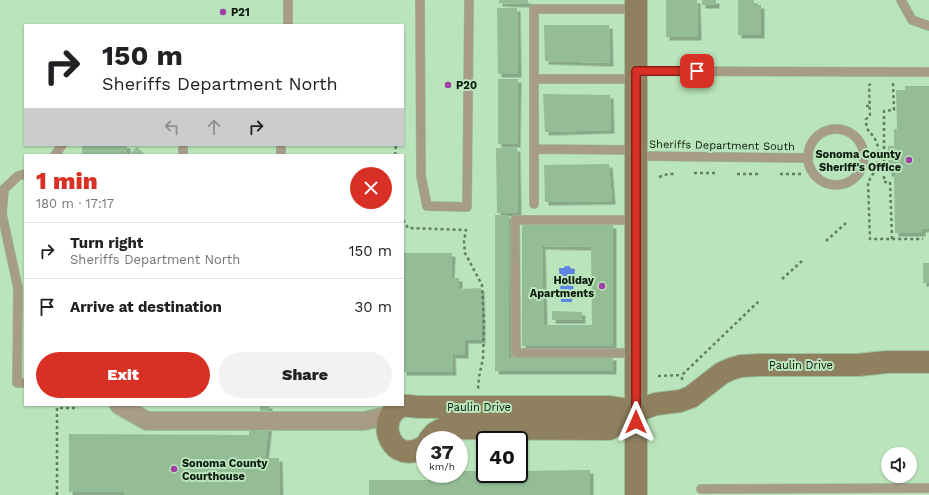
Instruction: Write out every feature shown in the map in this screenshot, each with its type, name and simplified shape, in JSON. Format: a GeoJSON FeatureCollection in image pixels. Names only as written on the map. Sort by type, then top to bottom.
{"type":"FeatureCollection","features":[{"type":"Feature","properties":{"kind":"street"},"geometry":{"type":"LineString","coordinates":[[636,5],[636,495]]}},
{"type":"Feature","properties":{"kind":"street","name":"Paulin Drive"},"geometry":{"type":"LineString","coordinates":[[440,431],[444,428],[609,429],[636,411],[656,404],[680,401],[691,397],[722,373],[741,366],[858,365],[888,362],[929,362]]}},
{"type":"Feature","properties":{"kind":"street"},"geometry":{"type":"LineString","coordinates":[[121,406],[147,421],[364,421],[391,415],[387,430],[393,444],[401,450],[410,452],[416,450]]}},
{"type":"Feature","properties":{"kind":"street","name":"Paulin Drive"},"geometry":{"type":"LineString","coordinates":[[391,415],[401,407],[406,406],[610,406],[636,411]]}},
{"type":"Feature","properties":{"kind":"lane"},"geometry":{"type":"LineString","coordinates":[[288,0],[288,24]]}},
{"type":"Feature","properties":{"kind":"lane"},"geometry":{"type":"LineString","coordinates":[[420,0],[421,176],[426,206],[467,207],[469,0]]}},
{"type":"Feature","properties":{"kind":"lane"},"geometry":{"type":"LineString","coordinates":[[901,0],[912,20],[929,26]]}},
{"type":"Feature","properties":{"kind":"lane"},"geometry":{"type":"LineString","coordinates":[[534,204],[534,9],[636,5]]}},
{"type":"Feature","properties":{"kind":"lane"},"geometry":{"type":"LineString","coordinates":[[534,79],[636,75],[855,71],[929,72]]}},
{"type":"Feature","properties":{"kind":"lane","name":"Sheriffs Department South"},"geometry":{"type":"LineString","coordinates":[[841,129],[854,136],[859,141],[864,152],[864,162],[860,173],[852,181],[842,185],[830,185],[820,181],[812,173],[808,163],[808,158],[808,152],[812,142],[820,134],[830,130],[841,129]]}},
{"type":"Feature","properties":{"kind":"lane"},"geometry":{"type":"LineString","coordinates":[[55,154],[61,146]]}},
{"type":"Feature","properties":{"kind":"lane","name":"Sheriffs Department South"},"geometry":{"type":"LineString","coordinates":[[534,150],[808,158]]}},
{"type":"Feature","properties":{"kind":"lane"},"geometry":{"type":"LineString","coordinates":[[24,174],[18,176],[4,189],[2,214],[21,289],[17,383],[24,383]]}},
{"type":"Feature","properties":{"kind":"lane"},"geometry":{"type":"LineString","coordinates":[[636,220],[515,220],[516,353],[636,353]]}},
{"type":"Feature","properties":{"kind":"lane"},"geometry":{"type":"LineString","coordinates":[[701,489],[739,492],[929,488]]}},
{"type":"Feature","properties":{"kind":"path"},"geometry":{"type":"LineString","coordinates":[[876,83],[870,85],[870,116],[866,119],[866,128],[877,142],[878,153],[877,166],[874,175],[868,182],[867,208],[870,239],[923,239]]}},
{"type":"Feature","properties":{"kind":"path"},"geometry":{"type":"LineString","coordinates":[[888,83],[900,83]]}},
{"type":"Feature","properties":{"kind":"path"},"geometry":{"type":"LineString","coordinates":[[892,239],[890,182],[884,182],[884,111],[894,110],[893,83]]}},
{"type":"Feature","properties":{"kind":"path"},"geometry":{"type":"LineString","coordinates":[[694,173],[716,173]]}},
{"type":"Feature","properties":{"kind":"path"},"geometry":{"type":"LineString","coordinates":[[659,177],[668,174],[675,174]]}},
{"type":"Feature","properties":{"kind":"path"},"geometry":{"type":"LineString","coordinates":[[737,174],[761,174]]}},
{"type":"Feature","properties":{"kind":"path"},"geometry":{"type":"LineString","coordinates":[[780,174],[803,174]]}},
{"type":"Feature","properties":{"kind":"path"},"geometry":{"type":"LineString","coordinates":[[865,179],[868,182]]}},
{"type":"Feature","properties":{"kind":"path"},"geometry":{"type":"LineString","coordinates":[[404,222],[408,228],[466,230],[464,241],[465,253],[482,285],[484,331],[483,358],[478,392]]}},
{"type":"Feature","properties":{"kind":"path"},"geometry":{"type":"LineString","coordinates":[[826,241],[846,224]]}},
{"type":"Feature","properties":{"kind":"path"},"geometry":{"type":"LineString","coordinates":[[782,279],[802,261]]}},
{"type":"Feature","properties":{"kind":"path"},"geometry":{"type":"LineString","coordinates":[[658,376],[682,375],[760,300]]}},
{"type":"Feature","properties":{"kind":"path"},"geometry":{"type":"LineString","coordinates":[[682,375],[682,387]]}},
{"type":"Feature","properties":{"kind":"path"},"geometry":{"type":"LineString","coordinates":[[57,495],[57,408],[76,408],[76,406]]}},
{"type":"Feature","properties":{"kind":"water"},"geometry":{"type":"Polygon","coordinates":[[[565,266],[570,266],[570,268],[575,269],[572,302],[561,302],[559,268],[564,268],[565,266]]]}},
{"type":"Feature","properties":{"kind":"building"},"geometry":{"type":"Polygon","coordinates":[[[499,0],[528,0],[528,4],[499,3],[499,0]]]}},
{"type":"Feature","properties":{"kind":"building"},"geometry":{"type":"Polygon","coordinates":[[[666,0],[697,0],[698,37],[666,37],[666,0]]]}},
{"type":"Feature","properties":{"kind":"building"},"geometry":{"type":"Polygon","coordinates":[[[702,0],[716,0],[716,5],[702,5],[702,0]]]}},
{"type":"Feature","properties":{"kind":"building"},"geometry":{"type":"Polygon","coordinates":[[[738,0],[754,0],[754,5],[761,5],[761,35],[738,35],[738,0]]]}},
{"type":"Feature","properties":{"kind":"building"},"geometry":{"type":"Polygon","coordinates":[[[497,8],[517,8],[518,74],[498,74],[497,8]]]}},
{"type":"Feature","properties":{"kind":"building"},"geometry":{"type":"Polygon","coordinates":[[[544,25],[609,25],[610,63],[545,61],[544,25]]]}},
{"type":"Feature","properties":{"kind":"building"},"geometry":{"type":"Polygon","coordinates":[[[498,79],[518,79],[517,144],[498,144],[498,79]]]}},
{"type":"Feature","properties":{"kind":"building","name":"Sonoma County Sheriff's Office"},"geometry":{"type":"Polygon","coordinates":[[[905,86],[929,86],[929,228],[922,229],[922,233],[895,233],[894,173],[888,173],[888,146],[894,146],[894,129],[897,129],[896,90],[905,90],[905,86]]]}},
{"type":"Feature","properties":{"kind":"building"},"geometry":{"type":"Polygon","coordinates":[[[543,94],[610,95],[611,130],[545,132],[543,94]]]}},
{"type":"Feature","properties":{"kind":"building"},"geometry":{"type":"Polygon","coordinates":[[[82,146],[127,146],[127,154],[82,154],[82,146]]]}},
{"type":"Feature","properties":{"kind":"building"},"geometry":{"type":"Polygon","coordinates":[[[137,147],[144,154],[130,154],[137,147]]]}},
{"type":"Feature","properties":{"kind":"building"},"geometry":{"type":"Polygon","coordinates":[[[496,148],[517,148],[518,213],[497,213],[496,148]]]}},
{"type":"Feature","properties":{"kind":"building"},"geometry":{"type":"Polygon","coordinates":[[[609,164],[612,201],[545,202],[544,165],[609,164]]]}},
{"type":"Feature","properties":{"kind":"building"},"geometry":{"type":"Polygon","coordinates":[[[495,215],[509,215],[509,357],[613,357],[613,371],[495,371],[495,215]]]}},
{"type":"Feature","properties":{"kind":"building","name":"Holiday Apartments"},"geometry":{"type":"Polygon","coordinates":[[[522,225],[613,225],[613,346],[522,346],[522,225]],[[542,246],[544,325],[592,325],[591,247],[542,246]]]}},
{"type":"Feature","properties":{"kind":"building"},"geometry":{"type":"Polygon","coordinates":[[[404,253],[452,253],[451,278],[459,278],[459,289],[481,288],[482,340],[465,340],[465,355],[452,355],[453,372],[404,372],[404,253]]]}},
{"type":"Feature","properties":{"kind":"building"},"geometry":{"type":"Polygon","coordinates":[[[923,263],[929,263],[929,283],[923,283],[923,263]]]}},
{"type":"Feature","properties":{"kind":"building"},"geometry":{"type":"Polygon","coordinates":[[[552,311],[582,312],[582,320],[552,320],[552,311]]]}},
{"type":"Feature","properties":{"kind":"building","name":"Sonoma County Courthouse"},"geometry":{"type":"Polygon","coordinates":[[[260,406],[269,406],[269,424],[265,458],[279,458],[280,495],[124,495],[124,492],[69,492],[69,434],[249,435],[249,428],[261,424],[260,406]]]}},
{"type":"Feature","properties":{"kind":"building"},"geometry":{"type":"Polygon","coordinates":[[[590,470],[590,495],[369,495],[369,480],[416,480],[416,483],[468,483],[468,471],[476,471],[476,483],[528,483],[528,471],[590,470]]]}},
{"type":"Feature","properties":{"kind":"place","name":"P21"},"geometry":{"type":"Point","coordinates":[223,12]}},
{"type":"Feature","properties":{"kind":"place","name":"P20"},"geometry":{"type":"Point","coordinates":[448,85]}},
{"type":"Feature","properties":{"kind":"place","name":"Sonoma County Sheriff's Office"},"geometry":{"type":"Point","coordinates":[909,160]}},
{"type":"Feature","properties":{"kind":"place","name":"Holiday Apartments"},"geometry":{"type":"Point","coordinates":[602,286]}},
{"type":"Feature","properties":{"kind":"place","name":"Sonoma County Courthouse"},"geometry":{"type":"Point","coordinates":[174,469]}},
{"type":"Feature","properties":{"kind":"route"},"geometry":{"type":"LineString","coordinates":[[636,422],[636,71],[697,71]]}}]}
